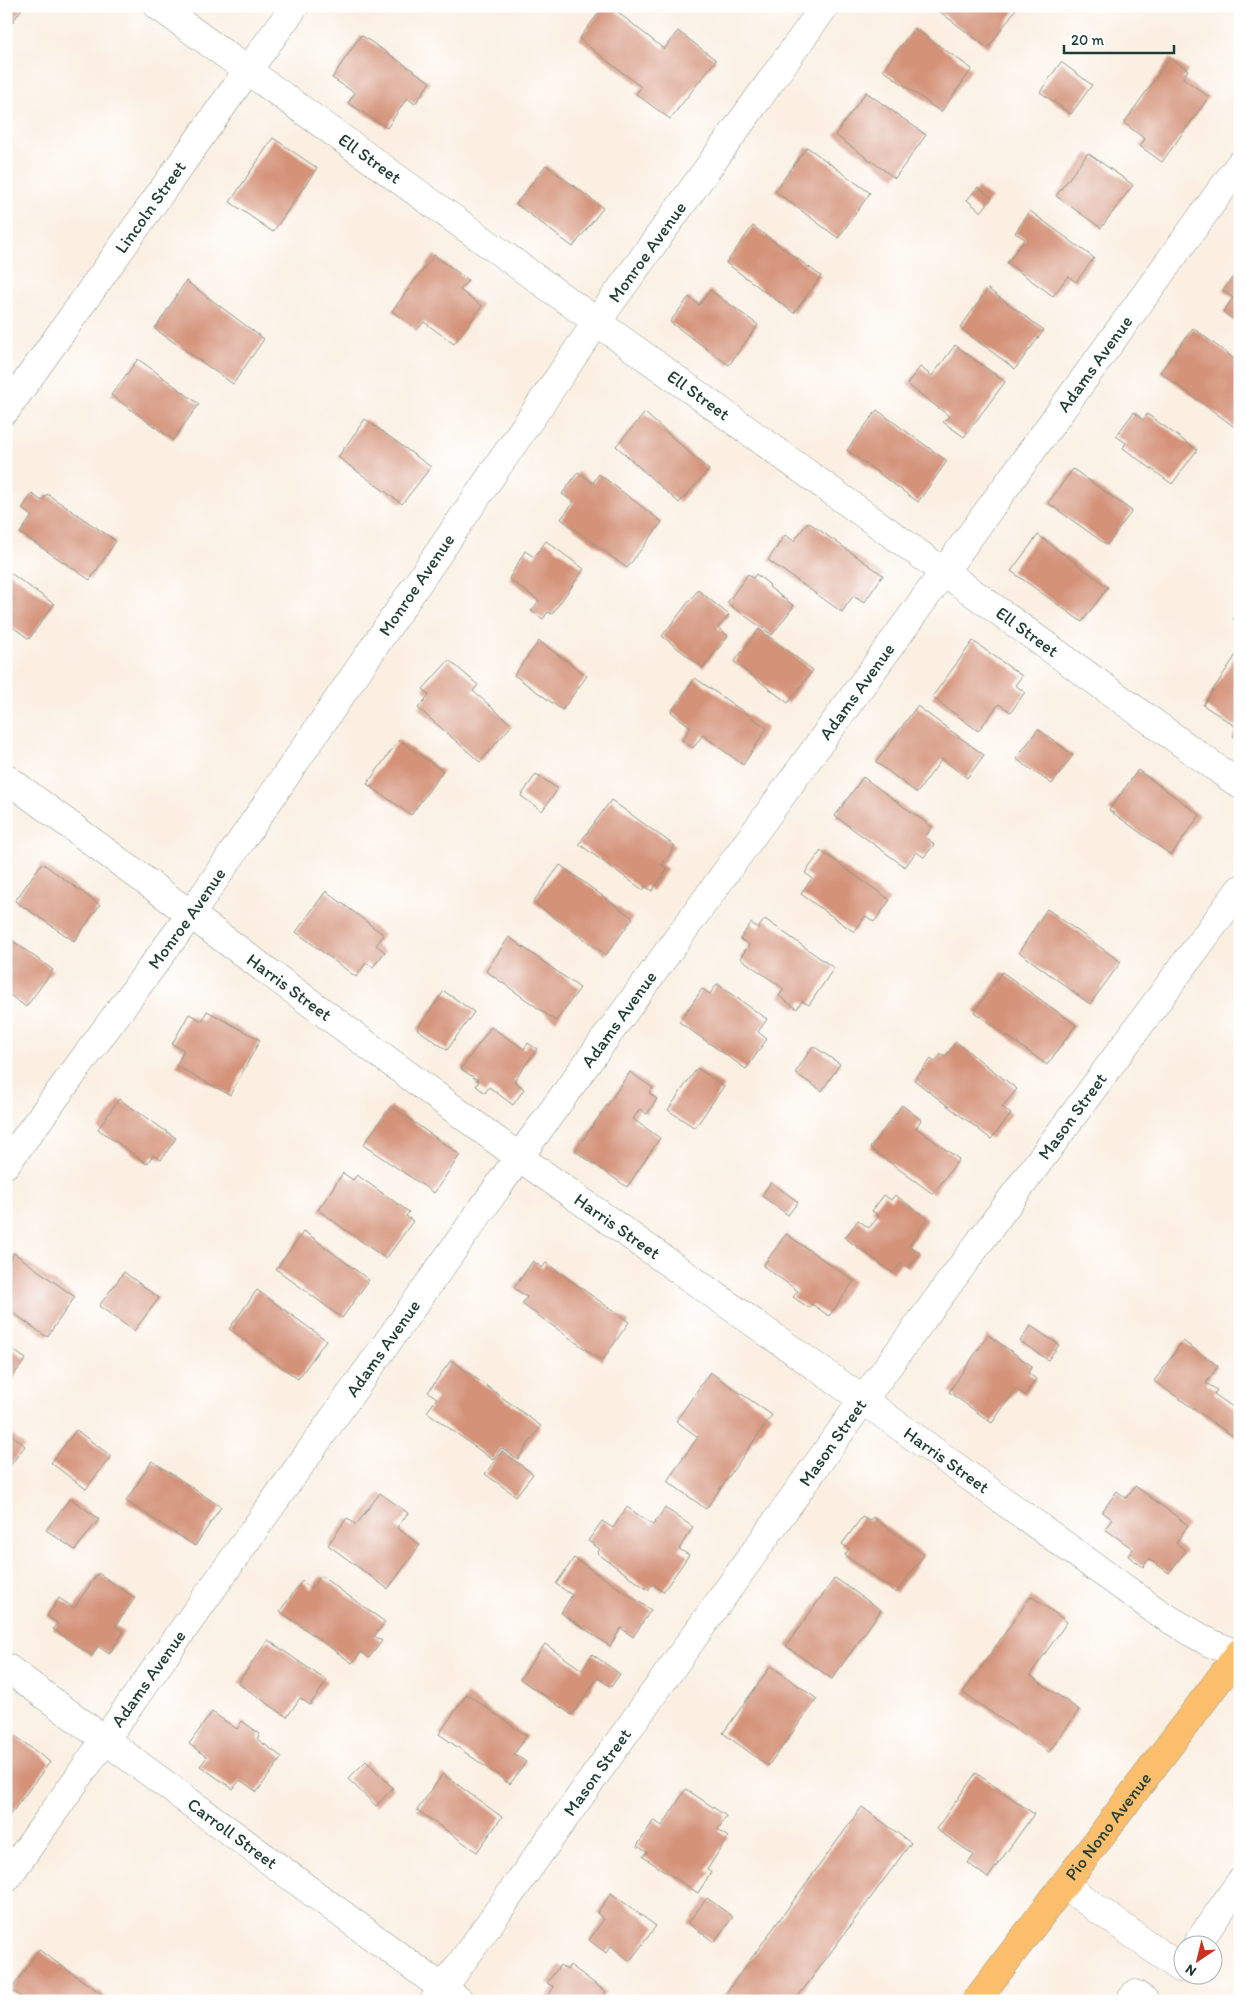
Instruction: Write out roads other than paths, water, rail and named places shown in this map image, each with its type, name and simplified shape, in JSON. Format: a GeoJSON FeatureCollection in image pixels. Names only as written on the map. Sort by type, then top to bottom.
{"type":"FeatureCollection","features":[{"type":"Feature","properties":{"kind":"main road","name":"Pio Nono Avenue"},"geometry":{"type":"LineString","coordinates":[[976,2001],[1239,1654]]}},
{"type":"Feature","properties":{"kind":"street","name":"Ell Street"},"geometry":{"type":"LineString","coordinates":[[158,6],[1240,785]]}},
{"type":"Feature","properties":{"kind":"street","name":"Lincoln Street"},"geometry":{"type":"LineString","coordinates":[[6,410],[295,6]]}},
{"type":"Feature","properties":{"kind":"street","name":"Monroe Avenue"},"geometry":{"type":"LineString","coordinates":[[6,1164],[191,914],[596,323],[825,6]]}},
{"type":"Feature","properties":{"kind":"street","name":"Adams Avenue"},"geometry":{"type":"LineString","coordinates":[[6,1880],[519,1156],[1240,164]]}},
{"type":"Feature","properties":{"kind":"street","name":"Harris Street"},"geometry":{"type":"LineString","coordinates":[[6,778],[519,1156],[1159,1613],[1210,1643],[1239,1654]]}},
{"type":"Feature","properties":{"kind":"street","name":"Mason Street"},"geometry":{"type":"LineString","coordinates":[[446,1997],[863,1400],[1240,889]]}},
{"type":"Feature","properties":{"kind":"street","name":"Carroll Street"},"geometry":{"type":"LineString","coordinates":[[6,1667],[446,1997]]}},
{"type":"Feature","properties":{"kind":"street"},"geometry":{"type":"LineString","coordinates":[[1203,1934],[1240,1882]]}},
{"type":"Feature","properties":{"kind":"street"},"geometry":{"type":"LineString","coordinates":[[1064,1885],[1174,1961]]}},
{"type":"Feature","properties":{"kind":"street"},"geometry":{"type":"LineString","coordinates":[[1130,2001],[1135,1994],[1145,2001]]}}]}
